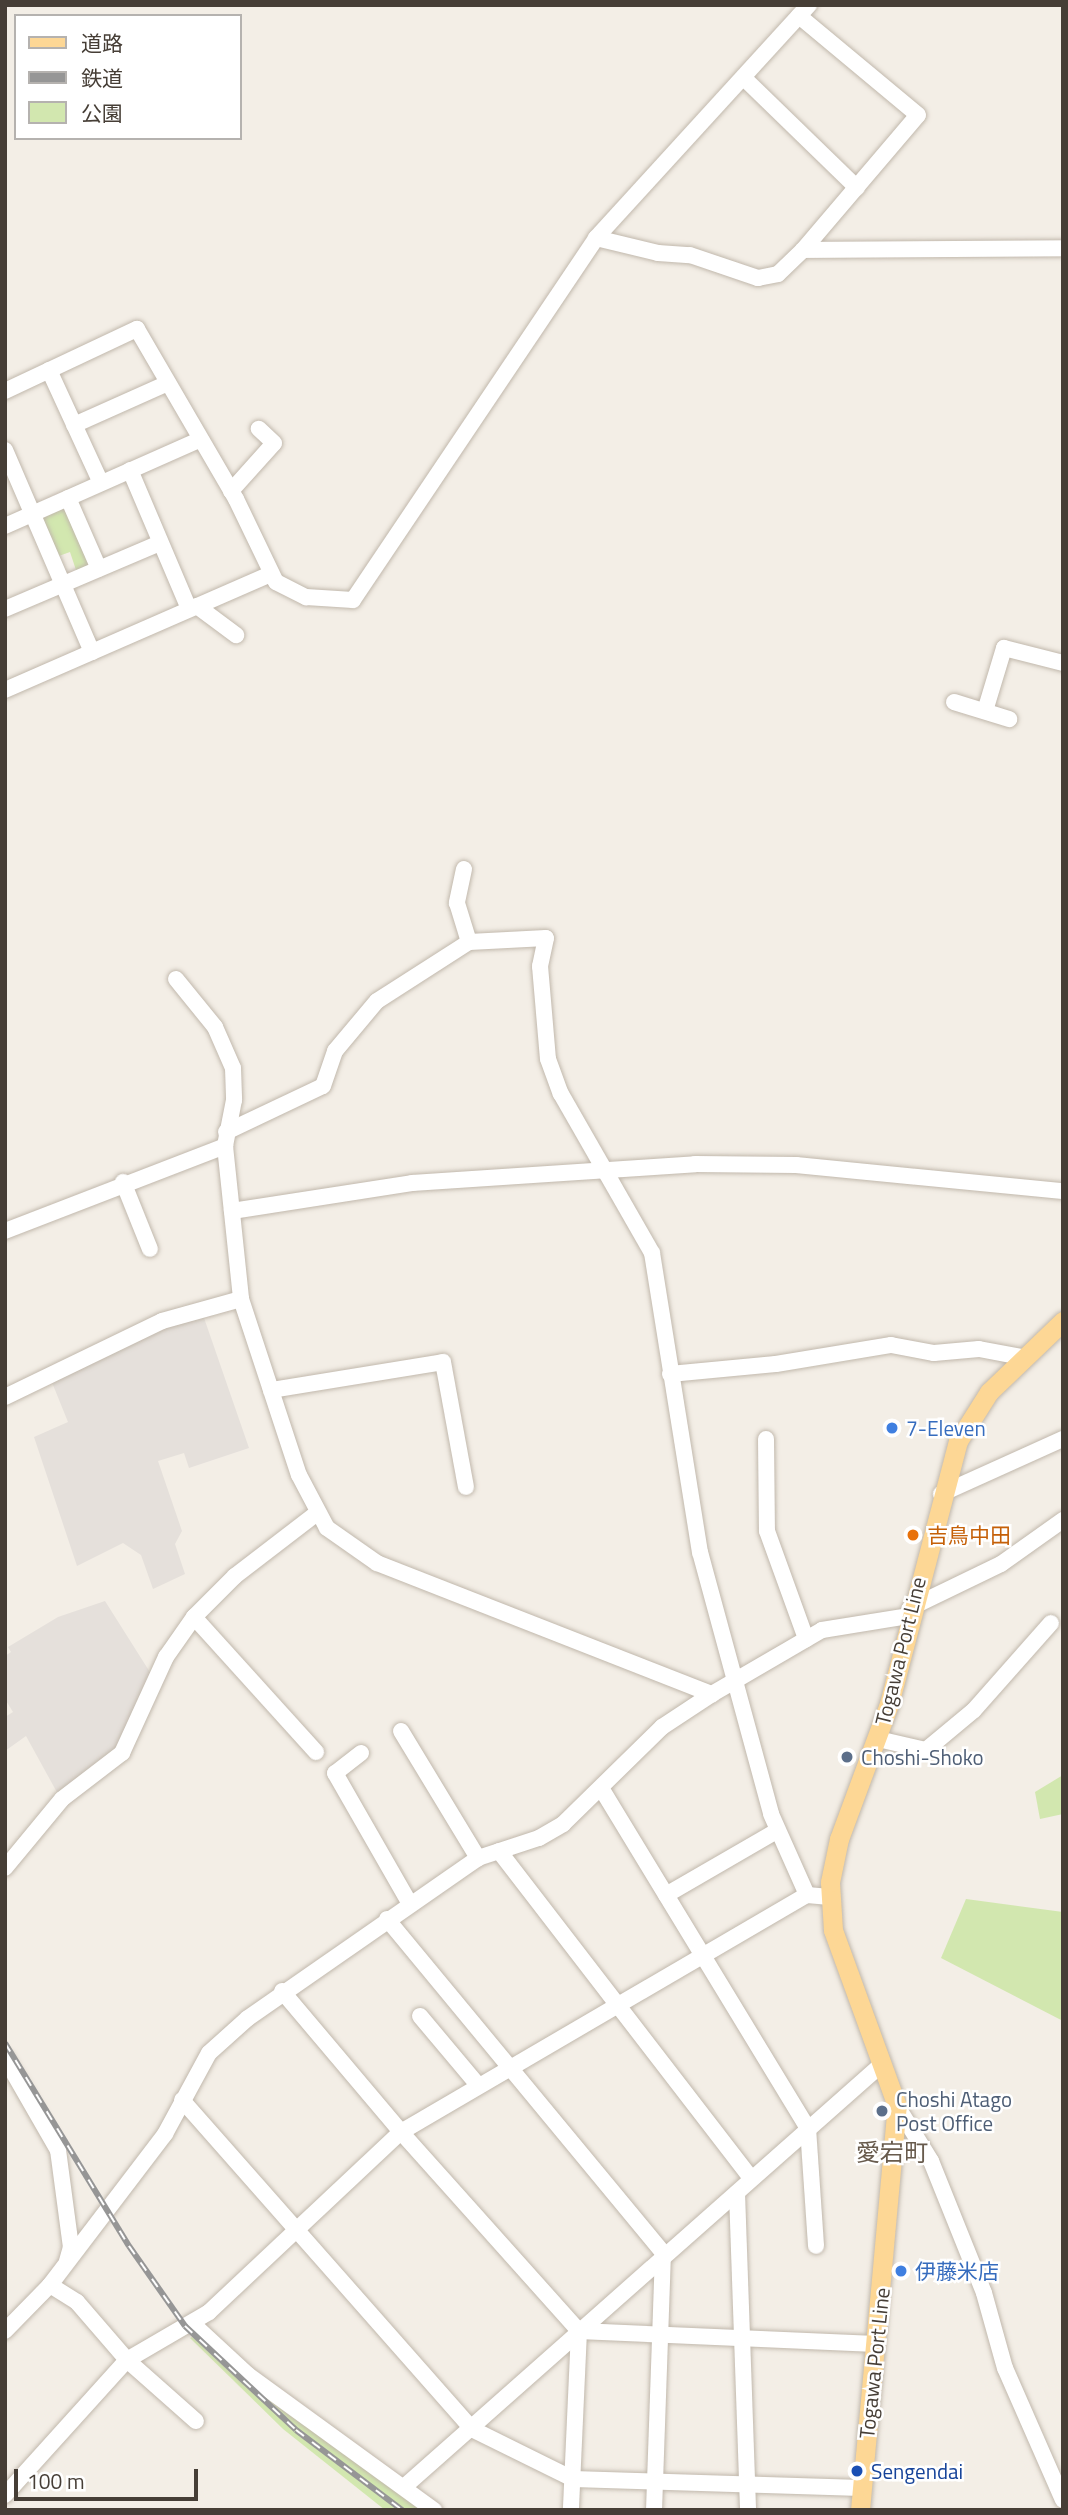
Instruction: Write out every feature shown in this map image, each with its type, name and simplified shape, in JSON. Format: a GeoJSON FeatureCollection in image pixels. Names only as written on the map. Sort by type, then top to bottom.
{"type":"FeatureCollection","features":[{"type":"Feature","properties":{"kind":"main road","name":"Togawa Port Line"},"geometry":{"type":"LineString","coordinates":[[860,2510],[897,2106],[838,1947],[830,1897],[839,1839],[878,1739],[941,1494],[968,1422],[1022,1357],[1063,1321]]}},
{"type":"Feature","properties":{"kind":"street"},"geometry":{"type":"LineString","coordinates":[[5,391],[137,329],[231,491],[270,574],[306,597],[353,600],[596,238],[688,133],[746,79],[804,10],[918,116],[803,250],[778,274],[758,278],[690,255],[658,253],[596,238]]}},
{"type":"Feature","properties":{"kind":"street"},"geometry":{"type":"LineString","coordinates":[[746,79],[856,188]]}},
{"type":"Feature","properties":{"kind":"street"},"geometry":{"type":"LineString","coordinates":[[803,250],[1063,248]]}},
{"type":"Feature","properties":{"kind":"street"},"geometry":{"type":"LineString","coordinates":[[49,370],[101,483]]}},
{"type":"Feature","properties":{"kind":"street"},"geometry":{"type":"LineString","coordinates":[[74,425],[168,383]]}},
{"type":"Feature","properties":{"kind":"street"},"geometry":{"type":"LineString","coordinates":[[231,491],[274,443],[259,429]]}},
{"type":"Feature","properties":{"kind":"street"},"geometry":{"type":"LineString","coordinates":[[5,526],[201,439]]}},
{"type":"Feature","properties":{"kind":"street"},"geometry":{"type":"LineString","coordinates":[[6,456],[92,652]]}},
{"type":"Feature","properties":{"kind":"street"},"geometry":{"type":"LineString","coordinates":[[130,470],[160,542],[193,608],[236,635]]}},
{"type":"Feature","properties":{"kind":"street"},"geometry":{"type":"LineString","coordinates":[[68,498],[99,569]]}},
{"type":"Feature","properties":{"kind":"street"},"geometry":{"type":"LineString","coordinates":[[5,609],[160,542]]}},
{"type":"Feature","properties":{"kind":"street"},"geometry":{"type":"LineString","coordinates":[[5,690],[270,574]]}},
{"type":"Feature","properties":{"kind":"street"},"geometry":{"type":"LineString","coordinates":[[985,711],[1004,648],[1063,663]]}},
{"type":"Feature","properties":{"kind":"street"},"geometry":{"type":"LineString","coordinates":[[954,702],[1009,719]]}},
{"type":"Feature","properties":{"kind":"street"},"geometry":{"type":"LineString","coordinates":[[464,869],[457,903],[469,942]]}},
{"type":"Feature","properties":{"kind":"street"},"geometry":{"type":"LineString","coordinates":[[5,1231],[225,1139],[323,1086],[335,1051],[377,1002],[469,942],[546,938],[540,966],[548,1059],[561,1094],[652,1253],[700,1552],[734,1682],[778,1830],[807,1895]]}},
{"type":"Feature","properties":{"kind":"street"},"geometry":{"type":"LineString","coordinates":[[176,979],[215,1027],[230,1059],[234,1100],[225,1139],[241,1299],[299,1475],[317,1513],[342,1542],[377,1563],[712,1694]]}},
{"type":"Feature","properties":{"kind":"street"},"geometry":{"type":"LineString","coordinates":[[232,1211],[412,1182],[606,1172],[695,1164],[796,1165],[1063,1191]]}},
{"type":"Feature","properties":{"kind":"street"},"geometry":{"type":"LineString","coordinates":[[123,1182],[150,1249]]}},
{"type":"Feature","properties":{"kind":"street"},"geometry":{"type":"LineString","coordinates":[[5,1398],[162,1321],[241,1299]]}},
{"type":"Feature","properties":{"kind":"street"},"geometry":{"type":"LineString","coordinates":[[670,1374],[776,1364],[891,1345],[934,1353],[979,1349],[1022,1357]]}},
{"type":"Feature","properties":{"kind":"street"},"geometry":{"type":"LineString","coordinates":[[271,1390],[443,1362],[466,1487]]}},
{"type":"Feature","properties":{"kind":"street"},"geometry":{"type":"LineString","coordinates":[[766,1439],[767,1531],[806,1639]]}},
{"type":"Feature","properties":{"kind":"street"},"geometry":{"type":"LineString","coordinates":[[941,1494],[1063,1439]]}},
{"type":"Feature","properties":{"kind":"street"},"geometry":{"type":"LineString","coordinates":[[5,1868],[62,1799],[122,1753],[166,1657],[194,1616],[235,1576],[317,1513]]}},
{"type":"Feature","properties":{"kind":"street"},"geometry":{"type":"LineString","coordinates":[[5,2331],[50,2285],[165,2134],[209,2053],[282,1991],[478,1858],[563,1824],[662,1727],[712,1694],[806,1639],[832,1628],[909,1612],[1001,1564],[1063,1520]]}},
{"type":"Feature","properties":{"kind":"street"},"geometry":{"type":"LineString","coordinates":[[194,1616],[316,1752]]}},
{"type":"Feature","properties":{"kind":"street"},"geometry":{"type":"LineString","coordinates":[[878,1739],[926,1750],[974,1710],[1051,1623]]}},
{"type":"Feature","properties":{"kind":"street"},"geometry":{"type":"LineString","coordinates":[[401,1731],[478,1858]]}},
{"type":"Feature","properties":{"kind":"street"},"geometry":{"type":"LineString","coordinates":[[361,1754],[335,1773],[410,1904]]}},
{"type":"Feature","properties":{"kind":"street"},"geometry":{"type":"LineString","coordinates":[[601,1788],[808,2128],[816,2246]]}},
{"type":"Feature","properties":{"kind":"street"},"geometry":{"type":"LineString","coordinates":[[666,1895],[778,1830]]}},
{"type":"Feature","properties":{"kind":"street"},"geometry":{"type":"LineString","coordinates":[[499,1851],[615,2007],[751,2178]]}},
{"type":"Feature","properties":{"kind":"street"},"geometry":{"type":"LineString","coordinates":[[5,2495],[127,2360],[209,2312],[401,2132],[505,2067],[615,2007],[807,1895],[830,1897]]}},
{"type":"Feature","properties":{"kind":"street"},"geometry":{"type":"LineString","coordinates":[[387,1919],[505,2067],[663,2253],[664,2334],[654,2510]]}},
{"type":"Feature","properties":{"kind":"street"},"geometry":{"type":"LineString","coordinates":[[282,1991],[401,2132],[579,2331],[571,2510]]}},
{"type":"Feature","properties":{"kind":"street"},"geometry":{"type":"LineString","coordinates":[[420,2016],[477,2084]]}},
{"type":"Feature","properties":{"kind":"street"},"geometry":{"type":"LineString","coordinates":[[5,2058],[58,2150],[71,2247],[66,2263]]}},
{"type":"Feature","properties":{"kind":"street"},"geometry":{"type":"LineString","coordinates":[[404,2487],[663,2253],[737,2193],[882,2064]]}},
{"type":"Feature","properties":{"kind":"street"},"geometry":{"type":"LineString","coordinates":[[182,2099],[472,2428],[573,2479],[656,2479],[861,2488]]}},
{"type":"Feature","properties":{"kind":"street"},"geometry":{"type":"LineString","coordinates":[[897,2106],[931,2161],[984,2293],[1005,2368],[1063,2500]]}},
{"type":"Feature","properties":{"kind":"street"},"geometry":{"type":"LineString","coordinates":[[737,2193],[748,2510]]}},
{"type":"Feature","properties":{"kind":"street"},"geometry":{"type":"LineString","coordinates":[[50,2285],[77,2302],[127,2360],[196,2421]]}},
{"type":"Feature","properties":{"kind":"street"},"geometry":{"type":"LineString","coordinates":[[192,2322],[248,2375],[434,2510]]}},
{"type":"Feature","properties":{"kind":"street"},"geometry":{"type":"LineString","coordinates":[[579,2331],[876,2344]]}},
{"type":"Feature","properties":{"kind":"street"},"geometry":{"type":"LineString","coordinates":[[1058,2510],[1063,2507]]}},
{"type":"Feature","properties":{"kind":"shaded area"},"geometry":{"type":"Polygon","coordinates":[[[202,1312],[249,1448],[189,1468],[184,1453],[158,1461],[182,1531],[175,1544],[185,1574],[153,1589],[141,1555],[123,1543],[77,1566],[34,1437],[68,1422],[51,1380],[202,1312]]]}},
{"type":"Feature","properties":{"kind":"shaded area"},"geometry":{"type":"Polygon","coordinates":[[[105,1601],[153,1677],[120,1749],[59,1796],[26,1736],[5,1751],[5,1717],[13,1712],[5,1699],[5,1656],[11,1652],[8,1647],[58,1617],[105,1601]]]}},
{"type":"Feature","properties":{"kind":"green space"},"geometry":{"type":"Polygon","coordinates":[[[64,508],[70,511],[93,566],[77,573],[70,552],[56,557],[42,518],[64,508]]]}},
{"type":"Feature","properties":{"kind":"green space"},"geometry":{"type":"Polygon","coordinates":[[[1063,1775],[1063,1814],[1040,1819],[1035,1792],[1063,1775]]]}},
{"type":"Feature","properties":{"kind":"green space"},"geometry":{"type":"Polygon","coordinates":[[[966,1899],[1063,1912],[1063,2021],[941,1958],[966,1899]]]}},
{"type":"Feature","properties":{"kind":"green space"},"geometry":{"type":"Polygon","coordinates":[[[190,2338],[429,2510],[385,2510],[283,2429],[190,2338]]]}},
{"type":"Feature","properties":{"kind":"railway"},"geometry":{"type":"LineString","coordinates":[[5,2043],[129,2246],[185,2326],[296,2430],[402,2510]]}},
{"type":"Feature","properties":{"kind":"place","name":"7-Eleven"},"geometry":{"type":"Point","coordinates":[892,1428]}},
{"type":"Feature","properties":{"kind":"place","name":"吉鳥中田"},"geometry":{"type":"Point","coordinates":[913,1535]}},
{"type":"Feature","properties":{"kind":"place","name":"Choshi-Shoko"},"geometry":{"type":"Point","coordinates":[847,1757]}},
{"type":"Feature","properties":{"kind":"place","name":"Choshi Atago Post Office"},"geometry":{"type":"Point","coordinates":[882,2111]}},
{"type":"Feature","properties":{"kind":"place","name":"伊藤米店"},"geometry":{"type":"Point","coordinates":[901,2271]}},
{"type":"Feature","properties":{"kind":"place","name":"Sengendai"},"geometry":{"type":"Point","coordinates":[857,2471]}},
{"type":"Feature","properties":{"kind":"district","name":"愛宕町"},"geometry":{"type":"Point","coordinates":[892,2153]}}]}
